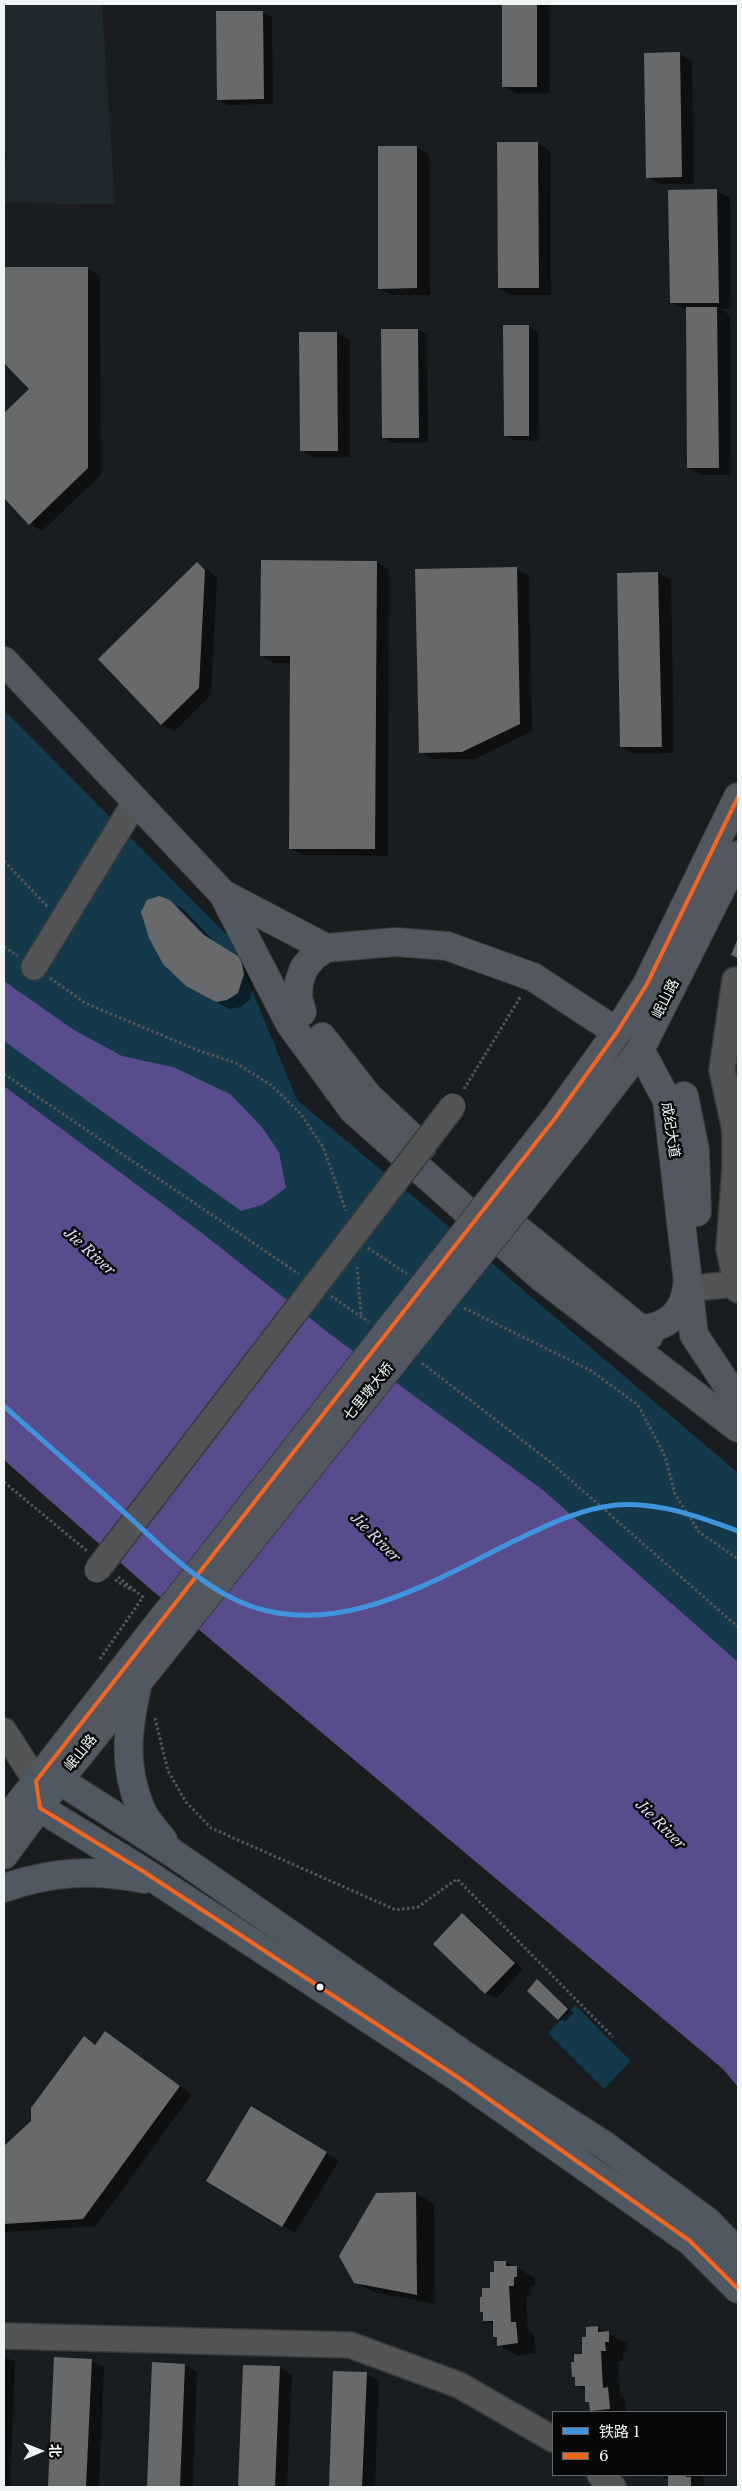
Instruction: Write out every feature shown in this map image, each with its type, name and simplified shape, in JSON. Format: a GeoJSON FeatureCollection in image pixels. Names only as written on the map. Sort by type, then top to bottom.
{"type":"FeatureCollection","features":[{"type":"Feature","properties":{"kind":"highway"},"geometry":{"type":"LineString","coordinates":[[138,1682],[128,1728],[129,1773],[141,1811],[173,1853]]}},
{"type":"Feature","properties":{"kind":"highway"},"geometry":{"type":"LineString","coordinates":[[738,2253],[707,2221],[604,2145],[473,2060],[173,1853],[47,1781],[40,1808],[156,1881],[458,2078],[585,2165],[690,2242],[738,2289]]}},
{"type":"Feature","properties":{"kind":"highway"},"geometry":{"type":"LineString","coordinates":[[4,1888],[35,1877],[77,1873],[112,1872],[156,1881]]}},
{"type":"Feature","properties":{"kind":"main road"},"geometry":{"type":"LineString","coordinates":[[4,661],[136,801],[233,899],[302,1012],[368,1096],[455,1179],[640,1329],[738,1402]]}},
{"type":"Feature","properties":{"kind":"main road","name":"岷山路"},"geometry":{"type":"LineString","coordinates":[[566,1125],[617,1032],[647,984],[738,799]]}},
{"type":"Feature","properties":{"kind":"main road","name":"岷山路"},"geometry":{"type":"LineString","coordinates":[[566,1125],[640,1050],[738,855]]}},
{"type":"Feature","properties":{"kind":"main road"},"geometry":{"type":"LineString","coordinates":[[233,899],[326,948]]}},
{"type":"Feature","properties":{"kind":"main road"},"geometry":{"type":"LineString","coordinates":[[233,899],[290,1024],[353,1110],[541,1276],[738,1428]]}},
{"type":"Feature","properties":{"kind":"main road"},"geometry":{"type":"LineString","coordinates":[[302,1012],[298,997],[299,982],[304,968],[314,956],[326,948],[396,942],[446,946],[533,978],[617,1032]]}},
{"type":"Feature","properties":{"kind":"main road","name":"成纪大道"},"geometry":{"type":"LineString","coordinates":[[640,1050],[667,1100],[696,1284],[709,1323],[738,1370]]}},
{"type":"Feature","properties":{"kind":"main road","name":"七里墩大桥"},"geometry":{"type":"LineString","coordinates":[[153,1646],[566,1125]]}},
{"type":"Feature","properties":{"kind":"main road"},"geometry":{"type":"LineString","coordinates":[[640,1329],[658,1326],[674,1316],[696,1284]]}},
{"type":"Feature","properties":{"kind":"main road","name":"成纪大道"},"geometry":{"type":"LineString","coordinates":[[696,1284],[694,1336],[738,1402]]}},
{"type":"Feature","properties":{"kind":"main road","name":"岷山路"},"geometry":{"type":"LineString","coordinates":[[4,1823],[47,1781],[138,1682],[153,1646]]}},
{"type":"Feature","properties":{"kind":"main road","name":"岷山路"},"geometry":{"type":"LineString","coordinates":[[47,1781],[153,1646]]}},
{"type":"Feature","properties":{"kind":"main road"},"geometry":{"type":"LineString","coordinates":[[4,1855],[40,1808]]}},
{"type":"Feature","properties":{"kind":"street"},"geometry":{"type":"LineString","coordinates":[[34,968],[136,801]]}},
{"type":"Feature","properties":{"kind":"street"},"geometry":{"type":"LineString","coordinates":[[696,1284],[737,1287],[728,1249],[736,1168],[735,1130],[722,1070],[735,980]]}},
{"type":"Feature","properties":{"kind":"street"},"geometry":{"type":"LineString","coordinates":[[101,1566],[454,1106]]}},
{"type":"Feature","properties":{"kind":"street"},"geometry":{"type":"LineString","coordinates":[[4,1731],[47,1781]]}},
{"type":"Feature","properties":{"kind":"street"},"geometry":{"type":"LineString","coordinates":[[4,2336],[350,2345],[458,2385],[552,2438]]}},
{"type":"Feature","properties":{"kind":"street"},"geometry":{"type":"LineString","coordinates":[[601,2476],[613,2487]]}},
{"type":"Feature","properties":{"kind":"path"},"geometry":{"type":"LineString","coordinates":[[4,861],[62,922]]}},
{"type":"Feature","properties":{"kind":"path"},"geometry":{"type":"LineString","coordinates":[[4,947],[86,1002],[197,1050],[236,1063],[271,1085],[300,1113],[319,1141],[348,1216]]}},
{"type":"Feature","properties":{"kind":"path"},"geometry":{"type":"LineString","coordinates":[[454,1106],[533,978]]}},
{"type":"Feature","properties":{"kind":"path"},"geometry":{"type":"LineString","coordinates":[[366,1245],[370,1252],[412,1277]]}},
{"type":"Feature","properties":{"kind":"path"},"geometry":{"type":"LineString","coordinates":[[462,1307],[590,1370],[638,1404],[665,1456],[675,1494],[700,1532],[738,1559]]}},
{"type":"Feature","properties":{"kind":"path"},"geometry":{"type":"LineString","coordinates":[[4,1482],[101,1566],[143,1597]]}},
{"type":"Feature","properties":{"kind":"path"},"geometry":{"type":"LineString","coordinates":[[101,1566],[143,1597]]}},
{"type":"Feature","properties":{"kind":"path"},"geometry":{"type":"LineString","coordinates":[[99,1661],[143,1597]]}},
{"type":"Feature","properties":{"kind":"path"},"geometry":{"type":"LineString","coordinates":[[153,1709],[168,1771],[186,1802],[211,1828],[396,1910],[418,1907],[457,1879],[614,2037]]}},
{"type":"Feature","properties":{"kind":"shaded area"},"geometry":{"type":"Polygon","coordinates":[[[4,4],[102,4],[115,204],[4,203],[4,4]]]}},
{"type":"Feature","properties":{"kind":"shaded area"},"geometry":{"type":"Polygon","coordinates":[[[4,710],[231,939],[297,1100],[738,1473],[738,1662],[543,1490],[334,1337],[202,1233],[4,1086],[4,710]]]}},
{"type":"Feature","properties":{"kind":"shaded area"},"geometry":{"type":"Polygon","coordinates":[[[575,2005],[631,2061],[604,2089],[548,2033],[575,2005]]]}},
{"type":"Feature","properties":{"kind":"water"},"geometry":{"type":"Polygon","coordinates":[[[4,981],[74,1030],[122,1056],[173,1067],[230,1094],[261,1126],[279,1152],[286,1188],[262,1205],[241,1211],[4,1041],[4,981]]]}},
{"type":"Feature","properties":{"kind":"water","name":"Jie River"},"geometry":{"type":"Polygon","coordinates":[[[4,1086],[202,1233],[334,1337],[543,1490],[738,1662],[738,2087],[723,2069],[148,1587],[4,1460],[4,1086]]]}},
{"type":"Feature","properties":{"kind":"building"},"geometry":{"type":"Polygon","coordinates":[[[502,4],[537,4],[537,87],[502,87],[502,4]]]}},
{"type":"Feature","properties":{"kind":"building"},"geometry":{"type":"Polygon","coordinates":[[[216,11],[263,11],[264,99],[217,100],[216,11]]]}},
{"type":"Feature","properties":{"kind":"building"},"geometry":{"type":"Polygon","coordinates":[[[680,52],[682,177],[646,178],[644,53],[680,52]]]}},
{"type":"Feature","properties":{"kind":"building"},"geometry":{"type":"Polygon","coordinates":[[[497,142],[538,142],[539,288],[498,288],[497,142]]]}},
{"type":"Feature","properties":{"kind":"building"},"geometry":{"type":"Polygon","coordinates":[[[378,146],[417,146],[417,288],[378,289],[378,146]]]}},
{"type":"Feature","properties":{"kind":"building"},"geometry":{"type":"Polygon","coordinates":[[[717,189],[719,303],[670,303],[668,190],[717,189]]]}},
{"type":"Feature","properties":{"kind":"building"},"geometry":{"type":"Polygon","coordinates":[[[4,267],[88,267],[88,468],[29,525],[4,498],[4,413],[29,389],[4,363],[4,267]]]}},
{"type":"Feature","properties":{"kind":"building"},"geometry":{"type":"Polygon","coordinates":[[[686,307],[717,307],[719,468],[687,468],[686,307]]]}},
{"type":"Feature","properties":{"kind":"building"},"geometry":{"type":"Polygon","coordinates":[[[503,325],[529,325],[529,436],[504,436],[503,325]]]}},
{"type":"Feature","properties":{"kind":"building"},"geometry":{"type":"Polygon","coordinates":[[[381,329],[418,329],[419,438],[382,438],[381,329]]]}},
{"type":"Feature","properties":{"kind":"building"},"geometry":{"type":"Polygon","coordinates":[[[299,332],[337,332],[338,451],[300,451],[299,332]]]}},
{"type":"Feature","properties":{"kind":"building"},"geometry":{"type":"Polygon","coordinates":[[[261,560],[377,561],[375,849],[289,849],[290,656],[260,656],[261,560]]]}},
{"type":"Feature","properties":{"kind":"building"},"geometry":{"type":"Polygon","coordinates":[[[197,562],[205,570],[199,688],[161,725],[98,659],[197,562]]]}},
{"type":"Feature","properties":{"kind":"building"},"geometry":{"type":"Polygon","coordinates":[[[517,567],[520,724],[462,752],[419,753],[415,569],[517,567]]]}},
{"type":"Feature","properties":{"kind":"building"},"geometry":{"type":"Polygon","coordinates":[[[658,572],[662,747],[620,747],[617,573],[658,572]]]}},
{"type":"Feature","properties":{"kind":"building"},"geometry":{"type":"Polygon","coordinates":[[[159,896],[170,900],[204,935],[241,958],[244,974],[238,993],[227,1000],[216,1002],[186,986],[163,964],[149,938],[141,912],[147,900],[159,896]]]}},
{"type":"Feature","properties":{"kind":"building"},"geometry":{"type":"Polygon","coordinates":[[[738,938],[738,958],[731,955],[738,938]]]}},
{"type":"Feature","properties":{"kind":"building"},"geometry":{"type":"Polygon","coordinates":[[[462,1913],[515,1963],[485,1994],[433,1944],[462,1913]]]}},
{"type":"Feature","properties":{"kind":"building"},"geometry":{"type":"Polygon","coordinates":[[[537,1979],[568,2009],[558,2020],[527,1991],[537,1979]]]}},
{"type":"Feature","properties":{"kind":"building"},"geometry":{"type":"Polygon","coordinates":[[[105,2031],[180,2086],[83,2219],[4,2224],[4,2146],[31,2121],[31,2108],[84,2036],[95,2045],[105,2031]]]}},
{"type":"Feature","properties":{"kind":"building"},"geometry":{"type":"Polygon","coordinates":[[[251,2106],[327,2152],[282,2227],[206,2181],[251,2106]]]}},
{"type":"Feature","properties":{"kind":"building"},"geometry":{"type":"Polygon","coordinates":[[[416,2192],[417,2295],[354,2283],[339,2256],[376,2193],[416,2192]]]}},
{"type":"Feature","properties":{"kind":"building"},"geometry":{"type":"Polygon","coordinates":[[[494,2261],[506,2261],[506,2266],[517,2266],[517,2277],[514,2277],[514,2286],[509,2286],[511,2322],[516,2322],[518,2343],[497,2346],[497,2337],[493,2337],[493,2321],[483,2321],[483,2312],[480,2312],[482,2288],[490,2288],[490,2272],[494,2272],[494,2261]]]}},
{"type":"Feature","properties":{"kind":"building"},"geometry":{"type":"Polygon","coordinates":[[[598,2326],[598,2332],[609,2331],[609,2342],[605,2342],[606,2351],[601,2351],[603,2388],[608,2387],[610,2409],[590,2411],[589,2402],[585,2402],[585,2386],[575,2386],[571,2362],[574,2362],[574,2354],[582,2354],[582,2337],[586,2337],[586,2327],[598,2326]]]}},
{"type":"Feature","properties":{"kind":"building"},"geometry":{"type":"Polygon","coordinates":[[[54,2357],[92,2359],[86,2487],[48,2487],[54,2357]]]}},
{"type":"Feature","properties":{"kind":"building"},"geometry":{"type":"Polygon","coordinates":[[[152,2362],[185,2364],[180,2487],[147,2487],[152,2362]]]}},
{"type":"Feature","properties":{"kind":"building"},"geometry":{"type":"Polygon","coordinates":[[[243,2365],[280,2366],[275,2487],[238,2487],[243,2365]]]}},
{"type":"Feature","properties":{"kind":"building"},"geometry":{"type":"Polygon","coordinates":[[[333,2371],[367,2372],[362,2487],[329,2487],[333,2371]]]}},
{"type":"Feature","properties":{"kind":"building"},"geometry":{"type":"Polygon","coordinates":[[[668,2476],[691,2477],[691,2487],[668,2487],[668,2476]]]}},
{"type":"Feature","properties":{"kind":"rail line","name":"1"},"geometry":{"type":"LineString","coordinates":[[4,1406],[164,1549],[205,1582],[234,1599],[269,1611],[305,1615],[341,1612],[376,1604],[446,1576],[548,1525],[588,1510],[602,1507],[631,1504],[647,1505],[678,1511],[738,1531]]}},
{"type":"Feature","properties":{"kind":"transit line","name":"6"},"geometry":{"type":"LineString","coordinates":[[738,797],[647,984],[617,1032],[556,1117],[36,1781],[40,1808],[141,1870],[459,2078],[690,2241],[738,2289]]}}]}
